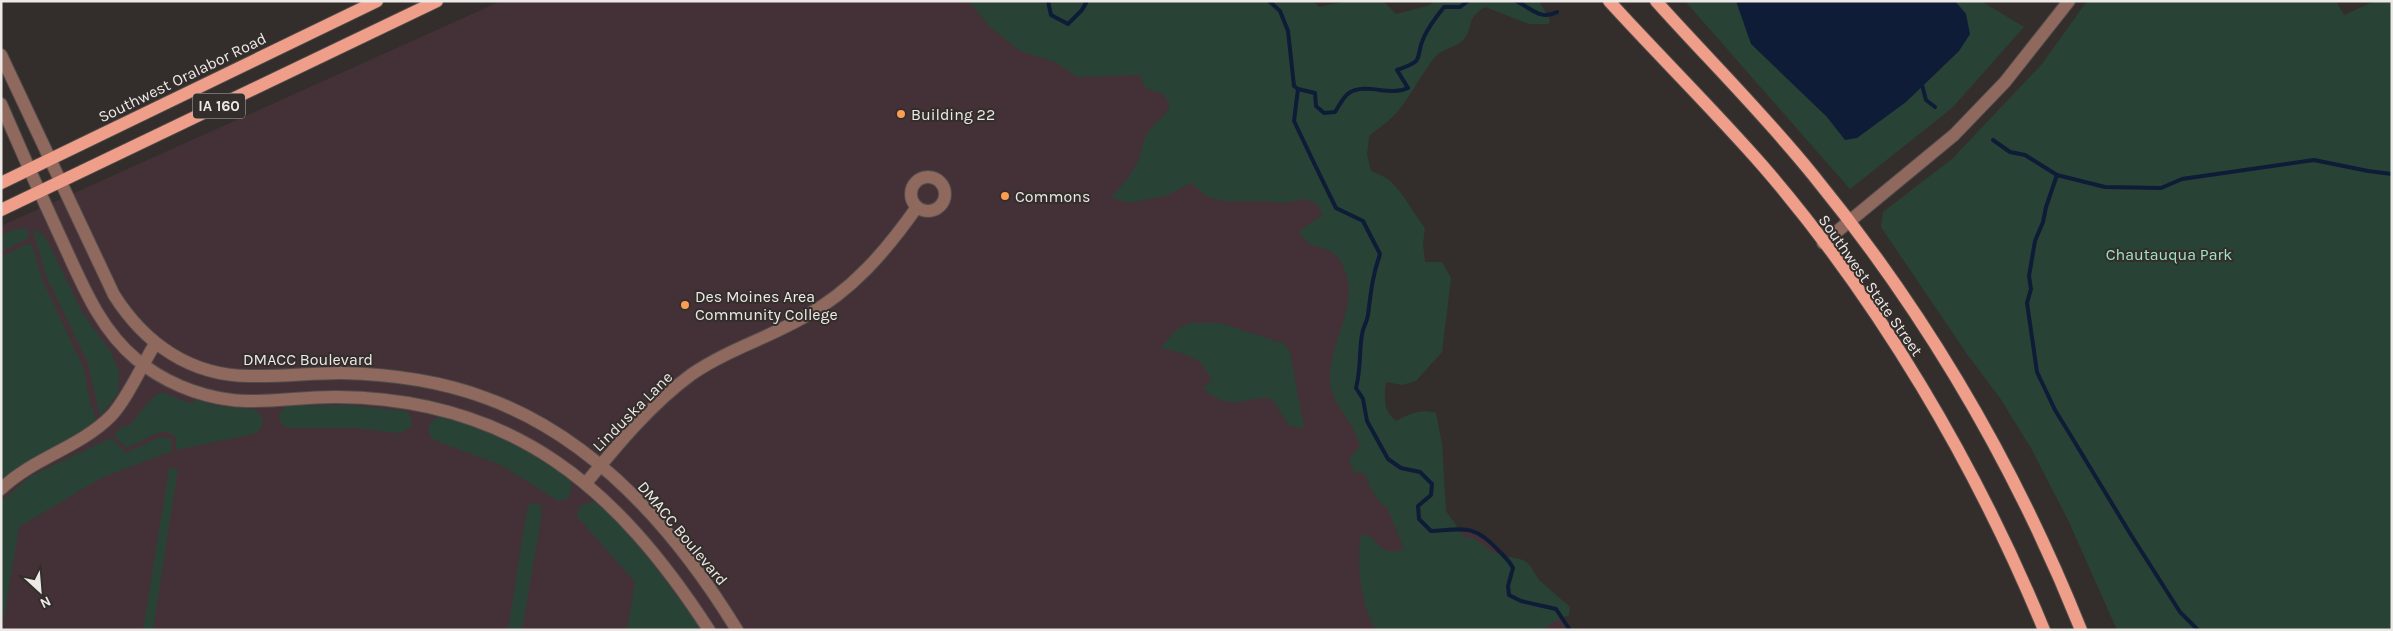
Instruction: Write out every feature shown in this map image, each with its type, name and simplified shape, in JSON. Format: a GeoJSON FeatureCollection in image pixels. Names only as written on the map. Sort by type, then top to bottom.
{"type":"FeatureCollection","features":[{"type":"Feature","properties":{"kind":"main road","name":"Southwest Oralabor Road"},"geometry":{"type":"LineString","coordinates":[[1,183],[377,1]]}},
{"type":"Feature","properties":{"kind":"main road","name":"IA 160"},"geometry":{"type":"LineString","coordinates":[[1,210],[437,1]]}},
{"type":"Feature","properties":{"kind":"main road","name":"Southwest State Street"},"geometry":{"type":"LineString","coordinates":[[1609,1],[1762,165],[1823,242],[1900,354],[1965,463],[2012,557],[2044,630]]}},
{"type":"Feature","properties":{"kind":"main road","name":"Southwest State Street"},"geometry":{"type":"LineString","coordinates":[[1656,1],[1760,113],[1849,221],[1905,297],[1986,428],[2051,558],[2081,630]]}},
{"type":"Feature","properties":{"kind":"street"},"geometry":{"type":"LineString","coordinates":[[1823,242],[1934,153],[1989,99],[2069,1]]}},
{"type":"Feature","properties":{"kind":"street","name":"DMACC Boulevard"},"geometry":{"type":"LineString","coordinates":[[1,55],[114,295],[132,322],[155,344],[182,360],[214,372],[251,376],[298,373],[365,374],[453,388],[485,398],[529,417],[573,443],[601,465],[646,509],[676,544],[719,601],[737,630]]}},
{"type":"Feature","properties":{"kind":"street"},"geometry":{"type":"LineString","coordinates":[[1,104],[39,192],[100,317],[117,341],[142,364],[160,376],[194,392],[232,400],[364,398],[441,410],[481,422],[521,439],[552,457],[586,483],[622,518],[678,585],[709,630]]}},
{"type":"Feature","properties":{"kind":"street","name":"Linduska Lane"},"geometry":{"type":"LineString","coordinates":[[586,483],[663,397],[694,373],[734,351],[804,318],[854,282],[881,254],[917,207]]}},
{"type":"Feature","properties":{"kind":"street"},"geometry":{"type":"LineString","coordinates":[[1,489],[37,462],[94,430],[111,416],[155,344]]}},
{"type":"Feature","properties":{"kind":"shaded area","name":"Des Moines Area Community College"},"geometry":{"type":"Polygon","coordinates":[[[501,1],[1048,1],[1363,221],[1361,371],[1450,530],[1472,529],[1487,537],[1556,609],[1570,630],[1,630],[1,226],[501,1]]]}},
{"type":"Feature","properties":{"kind":"green space"},"geometry":{"type":"Polygon","coordinates":[[[969,1],[1313,1],[1319,7],[1349,1],[1383,1],[1396,14],[1427,6],[1437,1],[1539,1],[1550,20],[1549,24],[1529,24],[1485,7],[1474,16],[1469,31],[1463,40],[1434,58],[1398,111],[1369,136],[1367,154],[1371,171],[1394,185],[1425,228],[1423,244],[1425,262],[1442,262],[1451,278],[1442,352],[1416,381],[1402,385],[1386,382],[1385,399],[1389,413],[1396,421],[1420,411],[1436,413],[1442,444],[1446,511],[1465,538],[1473,538],[1494,553],[1523,560],[1529,564],[1539,580],[1570,607],[1569,615],[1549,624],[1545,630],[1376,630],[1363,597],[1359,558],[1361,535],[1368,535],[1387,551],[1404,549],[1387,507],[1380,503],[1370,487],[1367,477],[1362,473],[1354,472],[1349,459],[1360,446],[1352,428],[1334,398],[1330,381],[1334,352],[1347,308],[1349,293],[1347,279],[1342,264],[1335,255],[1308,243],[1299,231],[1323,215],[1317,204],[1305,199],[1282,203],[1221,201],[1205,195],[1191,183],[1168,195],[1129,203],[1111,197],[1132,172],[1147,134],[1170,106],[1164,94],[1145,88],[1140,75],[1078,77],[1055,62],[1020,51],[990,27],[969,1]]]}},
{"type":"Feature","properties":{"kind":"green space"},"geometry":{"type":"Polygon","coordinates":[[[1685,1],[1981,1],[2024,27],[1952,108],[1850,189],[1685,1]]]}},
{"type":"Feature","properties":{"kind":"green space","name":"Chautauqua Park"},"geometry":{"type":"Polygon","coordinates":[[[2087,1],[2336,1],[2344,15],[2375,1],[2392,1],[2392,630],[2117,630],[2069,522],[2031,448],[2000,398],[1967,354],[1881,227],[1883,212],[1952,159],[2042,64],[2087,1]]]}},
{"type":"Feature","properties":{"kind":"green space"},"geometry":{"type":"Polygon","coordinates":[[[16,229],[28,229],[29,235],[26,237],[27,239],[1,252],[1,235],[16,229]]]}},
{"type":"Feature","properties":{"kind":"green space"},"geometry":{"type":"Polygon","coordinates":[[[33,230],[42,234],[49,244],[83,314],[110,351],[119,371],[118,393],[100,416],[88,363],[46,276],[33,230]]]}},
{"type":"Feature","properties":{"kind":"green space"},"geometry":{"type":"Polygon","coordinates":[[[28,244],[32,245],[43,282],[84,369],[90,403],[97,421],[24,466],[1,483],[1,257],[28,244]]]}},
{"type":"Feature","properties":{"kind":"green space"},"geometry":{"type":"Polygon","coordinates":[[[1191,323],[1220,323],[1285,344],[1290,352],[1304,428],[1289,426],[1274,402],[1268,397],[1242,402],[1227,402],[1220,400],[1203,388],[1212,380],[1200,361],[1179,352],[1161,348],[1177,329],[1191,323]]]}},
{"type":"Feature","properties":{"kind":"green space"},"geometry":{"type":"Polygon","coordinates":[[[161,392],[192,404],[195,400],[217,406],[253,409],[261,415],[262,426],[253,434],[176,450],[176,438],[170,433],[164,432],[125,447],[114,435],[124,425],[128,427],[153,397],[161,392]]]}},
{"type":"Feature","properties":{"kind":"green space"},"geometry":{"type":"Polygon","coordinates":[[[345,405],[406,411],[411,417],[411,427],[400,433],[354,428],[289,428],[283,426],[279,418],[281,411],[287,406],[345,405]]]}},
{"type":"Feature","properties":{"kind":"green space"},"geometry":{"type":"Polygon","coordinates":[[[438,417],[466,424],[486,432],[546,461],[561,471],[571,482],[572,488],[569,496],[565,500],[557,500],[501,465],[434,440],[431,437],[429,428],[434,419],[438,417]]]}},
{"type":"Feature","properties":{"kind":"green space"},"geometry":{"type":"Polygon","coordinates":[[[160,437],[171,438],[172,451],[103,477],[19,527],[4,618],[1,618],[2,501],[31,476],[111,438],[126,453],[160,437]]]}},
{"type":"Feature","properties":{"kind":"green space"},"geometry":{"type":"Polygon","coordinates":[[[169,468],[178,469],[153,630],[143,630],[169,468]]]}},
{"type":"Feature","properties":{"kind":"green space"},"geometry":{"type":"Polygon","coordinates":[[[592,502],[602,508],[632,538],[701,630],[627,630],[635,582],[577,516],[580,506],[592,502]]]}},
{"type":"Feature","properties":{"kind":"green space"},"geometry":{"type":"Polygon","coordinates":[[[537,503],[541,507],[542,513],[522,630],[508,630],[527,509],[530,504],[537,503]]]}},
{"type":"Feature","properties":{"kind":"water"},"geometry":{"type":"Polygon","coordinates":[[[1736,1],[1955,1],[1966,14],[1970,34],[1959,51],[1906,102],[1857,138],[1845,140],[1827,117],[1751,44],[1736,1]]]}},
{"type":"Feature","properties":{"kind":"waterway"},"geometry":{"type":"LineString","coordinates":[[1048,1],[1051,15],[1068,24],[1082,10],[1087,1]]}},
{"type":"Feature","properties":{"kind":"waterway"},"geometry":{"type":"LineString","coordinates":[[1269,1],[1280,11],[1288,31],[1294,86],[1298,89],[1315,93],[1316,106],[1324,113],[1335,112],[1345,97],[1356,90],[1394,91],[1408,88],[1397,70],[1416,61],[1426,33],[1444,7],[1460,7],[1468,1]]}},
{"type":"Feature","properties":{"kind":"waterway"},"geometry":{"type":"LineString","coordinates":[[1516,1],[1541,14],[1546,15],[1557,12]]}},
{"type":"Feature","properties":{"kind":"waterway"},"geometry":{"type":"LineString","coordinates":[[1922,85],[1926,100],[1935,107]]}},
{"type":"Feature","properties":{"kind":"waterway"},"geometry":{"type":"LineString","coordinates":[[1298,89],[1294,121],[1336,208],[1363,221],[1380,254],[1373,277],[1367,318],[1362,334],[1356,388],[1363,399],[1367,421],[1388,459],[1401,468],[1420,472],[1432,484],[1431,495],[1418,506],[1419,519],[1431,531],[1460,529],[1475,532],[1482,536],[1504,556],[1513,568],[1508,586],[1509,595],[1521,601],[1556,609],[1570,630]]}},
{"type":"Feature","properties":{"kind":"waterway"},"geometry":{"type":"LineString","coordinates":[[1993,140],[2010,152],[2025,155],[2057,175],[2105,187],[2161,188],[2182,179],[2314,160],[2392,174]]}},
{"type":"Feature","properties":{"kind":"waterway"},"geometry":{"type":"LineString","coordinates":[[2057,175],[2043,222],[2035,241],[2029,276],[2031,289],[2027,303],[2037,372],[2055,410],[2131,535],[2180,612],[2198,630]]}},
{"type":"Feature","properties":{"kind":"place","name":"Building 22"},"geometry":{"type":"Point","coordinates":[901,114]}},
{"type":"Feature","properties":{"kind":"place","name":"Commons"},"geometry":{"type":"Point","coordinates":[1005,196]}},
{"type":"Feature","properties":{"kind":"place","name":"Des Moines Area Community College"},"geometry":{"type":"Point","coordinates":[685,305]}}]}
